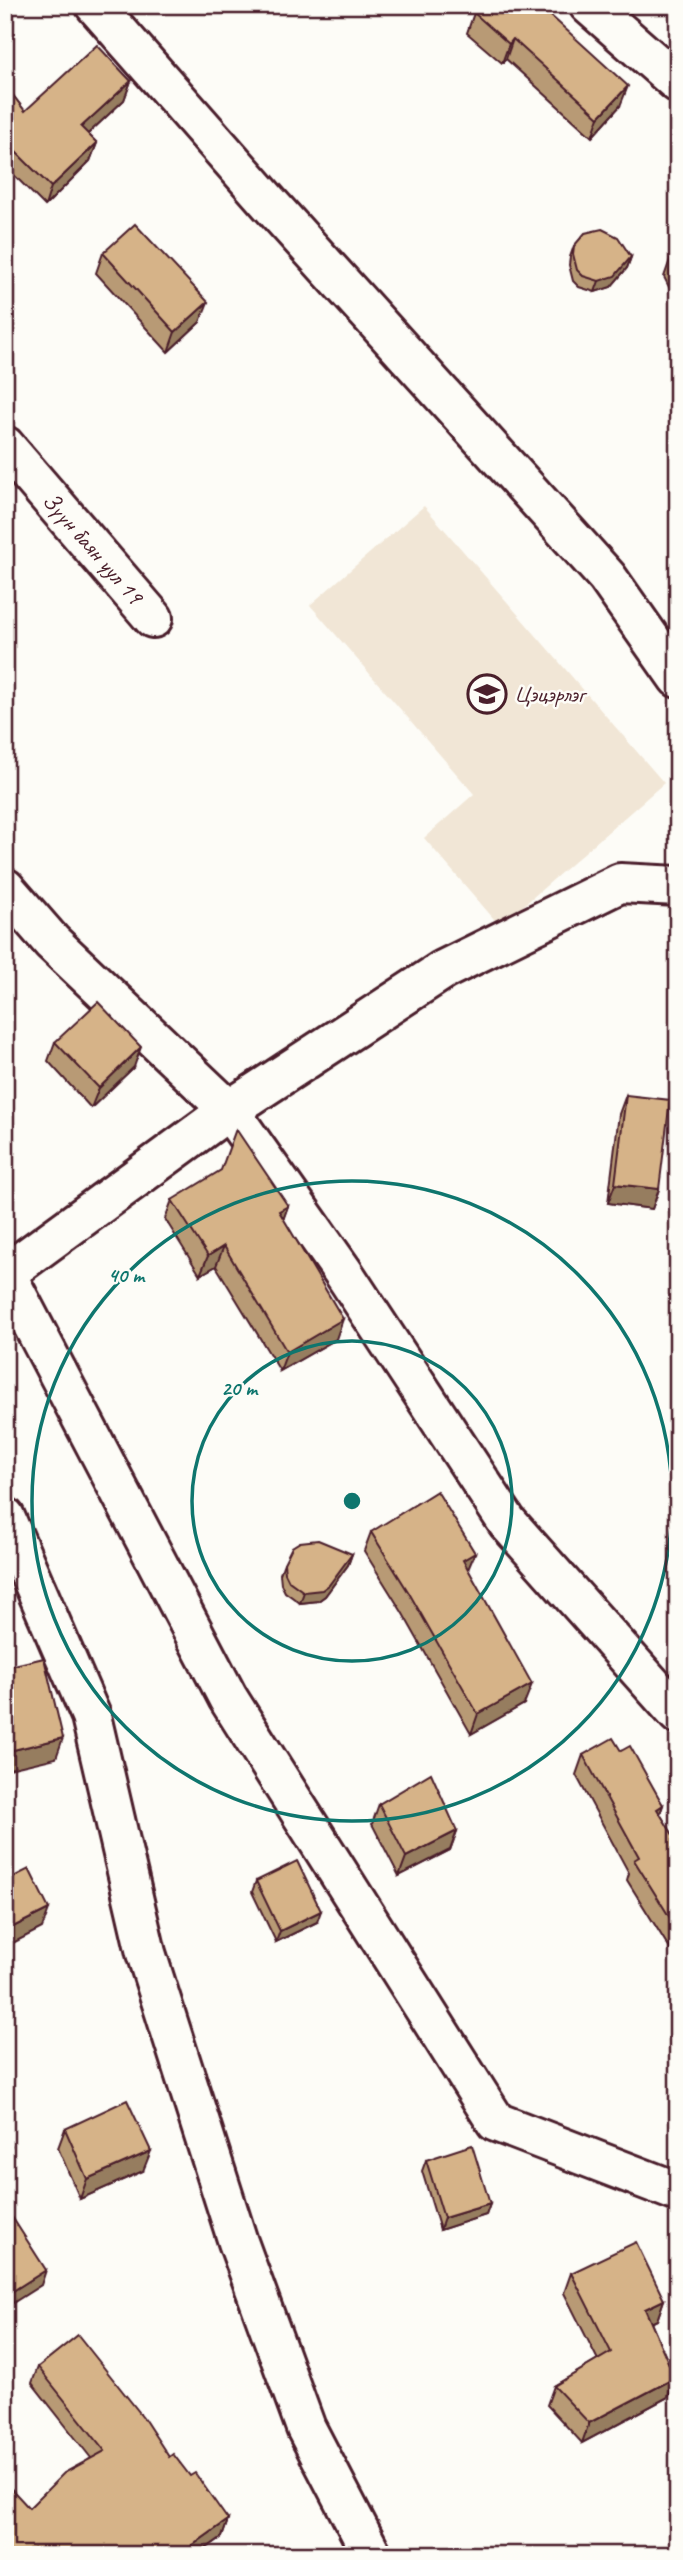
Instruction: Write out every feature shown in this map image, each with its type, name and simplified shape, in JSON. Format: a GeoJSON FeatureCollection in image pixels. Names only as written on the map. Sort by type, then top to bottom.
{"type":"FeatureCollection","features":[{"type":"Feature","properties":{"kind":"street"},"geometry":{"type":"LineString","coordinates":[[95,5],[269,203],[607,577],[678,678]]}},
{"type":"Feature","properties":{"kind":"street"},"geometry":{"type":"LineString","coordinates":[[589,5],[678,83]]}},
{"type":"Feature","properties":{"kind":"street","name":"Зүүн баян уул 19"},"geometry":{"type":"LineString","coordinates":[[5,446],[152,618]]}},
{"type":"Feature","properties":{"kind":"street"},"geometry":{"type":"LineString","coordinates":[[678,886],[620,883],[443,970],[229,1110],[6,1273],[228,1699],[496,2122],[678,2192]]}},
{"type":"Feature","properties":{"kind":"street"},"geometry":{"type":"LineString","coordinates":[[5,888],[52,942],[229,1110],[343,1272],[507,1522],[678,1714]]}},
{"type":"Feature","properties":{"kind":"street"},"geometry":{"type":"LineString","coordinates":[[5,1517],[91,1716],[146,1953],[238,2242],[306,2428],[372,2555]]}},
{"type":"Feature","properties":{"kind":"shaded area","name":"Цэцэрлэг"},"geometry":{"type":"Polygon","coordinates":[[[424,506],[664,783],[500,926],[424,838],[474,794],[310,605],[424,506]]]}},
{"type":"Feature","properties":{"kind":"building"},"geometry":{"type":"Polygon","coordinates":[[[481,5],[539,5],[628,86],[599,117],[513,39],[509,44],[474,13],[481,5]]]}},
{"type":"Feature","properties":{"kind":"building"},"geometry":{"type":"Polygon","coordinates":[[[97,45],[131,81],[81,127],[97,143],[51,187],[5,141],[5,85],[25,111],[97,45]]]}},
{"type":"Feature","properties":{"kind":"building"},"geometry":{"type":"Polygon","coordinates":[[[135,224],[208,302],[175,332],[103,253],[135,224]]]}},
{"type":"Feature","properties":{"kind":"building"},"geometry":{"type":"Polygon","coordinates":[[[602,229],[618,237],[631,257],[615,276],[599,281],[583,276],[577,270],[573,254],[574,246],[585,233],[602,229]]]}},
{"type":"Feature","properties":{"kind":"building"},"geometry":{"type":"Polygon","coordinates":[[[678,252],[678,271],[671,257],[678,252]]]}},
{"type":"Feature","properties":{"kind":"building"},"geometry":{"type":"Polygon","coordinates":[[[98,1002],[141,1047],[99,1088],[55,1042],[98,1002]]]}},
{"type":"Feature","properties":{"kind":"building"},"geometry":{"type":"Polygon","coordinates":[[[626,1095],[670,1100],[659,1189],[615,1184],[626,1095]]]}},
{"type":"Feature","properties":{"kind":"building"},"geometry":{"type":"Polygon","coordinates":[[[236,1129],[288,1206],[279,1211],[343,1319],[287,1352],[224,1246],[208,1256],[172,1200],[221,1170],[236,1129]]]}},
{"type":"Feature","properties":{"kind":"building"},"geometry":{"type":"Polygon","coordinates":[[[437,1491],[475,1553],[463,1560],[532,1684],[478,1714],[371,1532],[437,1491]]]}},
{"type":"Feature","properties":{"kind":"building"},"geometry":{"type":"Polygon","coordinates":[[[318,1540],[352,1554],[329,1585],[322,1590],[304,1592],[289,1581],[284,1563],[292,1547],[300,1542],[318,1540]]]}},
{"type":"Feature","properties":{"kind":"building"},"geometry":{"type":"Polygon","coordinates":[[[44,1658],[63,1738],[5,1752],[5,1667],[44,1658]]]}},
{"type":"Feature","properties":{"kind":"building"},"geometry":{"type":"Polygon","coordinates":[[[613,1738],[621,1751],[630,1746],[663,1805],[657,1809],[678,1843],[677,1929],[634,1860],[639,1857],[583,1755],[613,1738]]]}},
{"type":"Feature","properties":{"kind":"building"},"geometry":{"type":"Polygon","coordinates":[[[431,1773],[457,1831],[406,1857],[379,1804],[431,1773]]]}},
{"type":"Feature","properties":{"kind":"building"},"geometry":{"type":"Polygon","coordinates":[[[297,1861],[321,1911],[280,1931],[256,1881],[297,1861]]]}},
{"type":"Feature","properties":{"kind":"building"},"geometry":{"type":"Polygon","coordinates":[[[29,1869],[49,1909],[5,1931],[5,1881],[29,1869]]]}},
{"type":"Feature","properties":{"kind":"building"},"geometry":{"type":"Polygon","coordinates":[[[127,2100],[151,2151],[87,2179],[65,2129],[127,2100]]]}},
{"type":"Feature","properties":{"kind":"building"},"geometry":{"type":"Polygon","coordinates":[[[5,2140],[11,2146],[5,2157],[5,2140]]]}},
{"type":"Feature","properties":{"kind":"building"},"geometry":{"type":"Polygon","coordinates":[[[472,2145],[490,2204],[444,2218],[426,2160],[472,2145]]]}},
{"type":"Feature","properties":{"kind":"building"},"geometry":{"type":"Polygon","coordinates":[[[5,2206],[46,2270],[5,2296],[5,2206]]]}},
{"type":"Feature","properties":{"kind":"building"},"geometry":{"type":"Polygon","coordinates":[[[636,2242],[664,2300],[645,2309],[675,2378],[589,2423],[554,2386],[611,2352],[571,2273],[636,2242]]]}},
{"type":"Feature","properties":{"kind":"building"},"geometry":{"type":"Polygon","coordinates":[[[78,2335],[143,2417],[169,2457],[173,2454],[190,2476],[195,2473],[228,2520],[179,2555],[36,2555],[34,2549],[23,2555],[5,2555],[5,2482],[29,2508],[64,2473],[105,2451],[38,2367],[78,2335]]]}},
{"type":"Feature","properties":{"kind":"place","name":"Цэцэрлэг"},"geometry":{"type":"Point","coordinates":[487,694]}}]}
